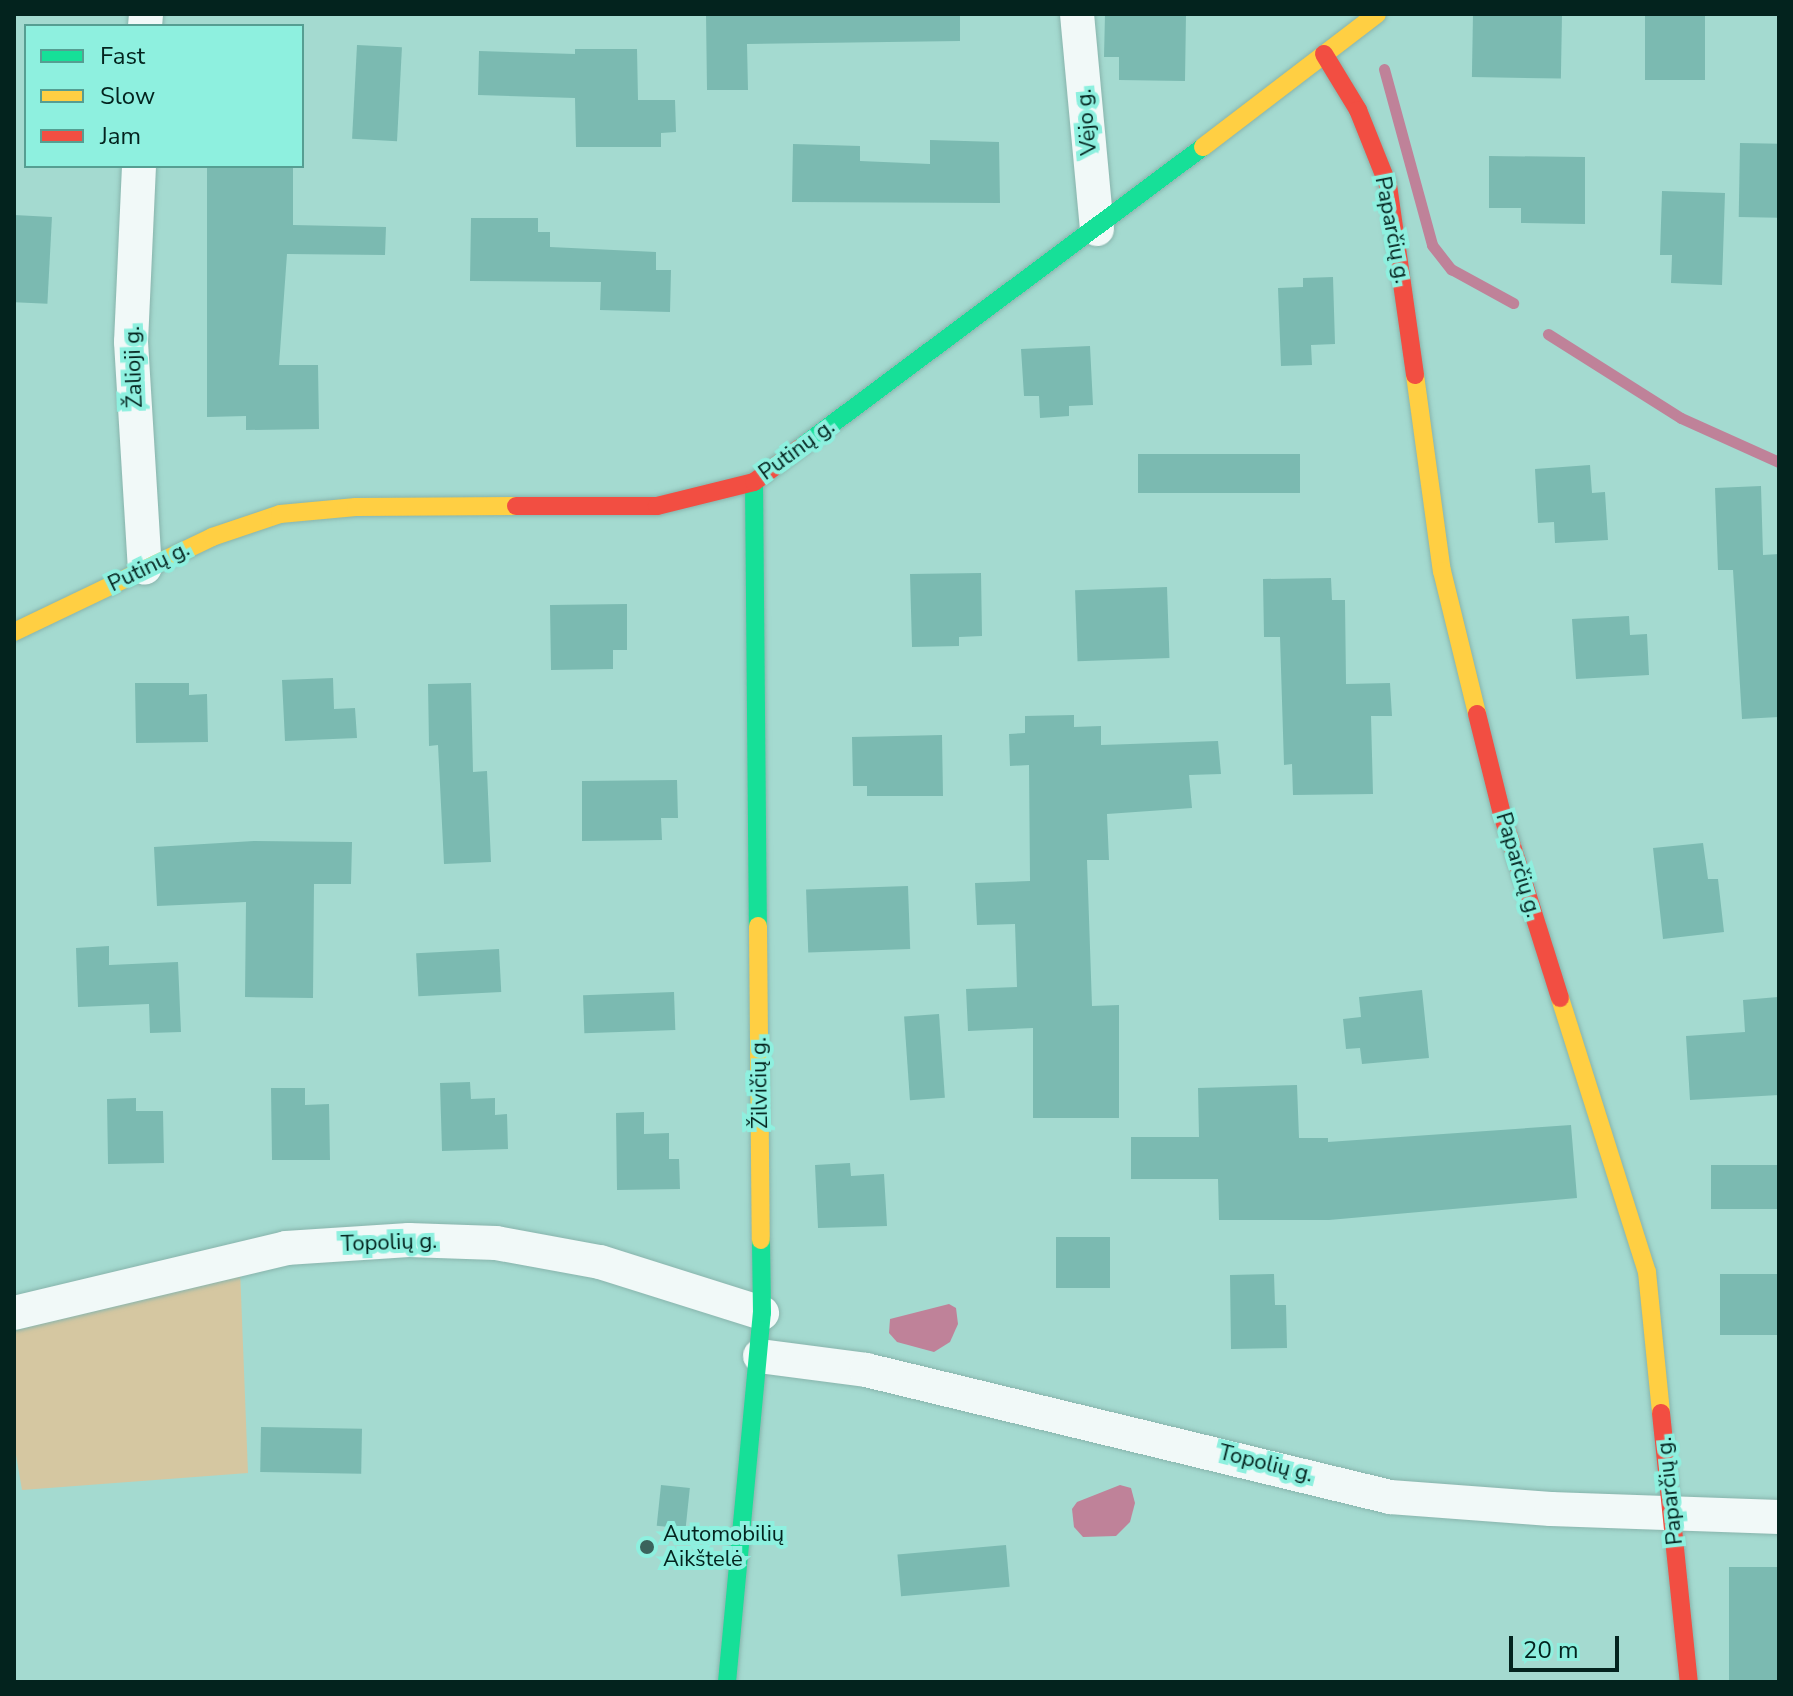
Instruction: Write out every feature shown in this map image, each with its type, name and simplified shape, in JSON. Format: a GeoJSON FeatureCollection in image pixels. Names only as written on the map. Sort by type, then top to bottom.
{"type":"FeatureCollection","features":[{"type":"Feature","properties":{"kind":"street","name":"Vėjo g."},"geometry":{"type":"LineString","coordinates":[[1077,14],[1097,229]]}},
{"type":"Feature","properties":{"kind":"street","name":"Putinų g."},"geometry":{"type":"LineString","coordinates":[[14,632],[145,568],[280,514],[356,507],[657,506],[754,482],[1097,229],[1377,14]]}},
{"type":"Feature","properties":{"kind":"street","name":"Paparčių g."},"geometry":{"type":"LineString","coordinates":[[1324,54],[1358,110],[1388,185],[1442,571],[1502,814],[1647,1272],[1689,1682]]}},
{"type":"Feature","properties":{"kind":"street","name":"Žalioji g."},"geometry":{"type":"LineString","coordinates":[[139,168],[131,342],[145,568]]}},
{"type":"Feature","properties":{"kind":"street","name":"Žilvičių g."},"geometry":{"type":"LineString","coordinates":[[727,1682],[762,1313],[754,482]]}},
{"type":"Feature","properties":{"kind":"street","name":"Topolių g."},"geometry":{"type":"LineString","coordinates":[[14,1313],[286,1248],[409,1240],[496,1243],[600,1262],[762,1313]]}},
{"type":"Feature","properties":{"kind":"street","name":"Topolių g."},"geometry":{"type":"LineString","coordinates":[[760,1356],[866,1370],[1390,1497],[1673,1514],[1779,1517]]}},
{"type":"Feature","properties":{"kind":"shaded area"},"geometry":{"type":"Polygon","coordinates":[[[240,1269],[248,1473],[22,1490],[14,1443],[14,1331],[240,1269]]]}},
{"type":"Feature","properties":{"kind":"shaded area"},"geometry":{"type":"Polygon","coordinates":[[[949,1304],[956,1308],[958,1324],[950,1342],[934,1352],[897,1342],[889,1333],[890,1319],[949,1304]]]}},
{"type":"Feature","properties":{"kind":"shaded area"},"geometry":{"type":"Polygon","coordinates":[[[1120,1485],[1131,1488],[1135,1503],[1130,1522],[1116,1536],[1083,1537],[1074,1527],[1072,1509],[1077,1502],[1120,1485]]]}},
{"type":"Feature","properties":{"kind":"building"},"geometry":{"type":"Polygon","coordinates":[[[706,14],[960,14],[960,41],[747,44],[748,90],[707,90],[706,14]]]}},
{"type":"Feature","properties":{"kind":"building"},"geometry":{"type":"Polygon","coordinates":[[[1105,14],[1186,14],[1185,81],[1119,80],[1119,57],[1104,57],[1105,14]]]}},
{"type":"Feature","properties":{"kind":"building"},"geometry":{"type":"Polygon","coordinates":[[[1473,14],[1562,16],[1561,79],[1472,77],[1473,14]]]}},
{"type":"Feature","properties":{"kind":"building"},"geometry":{"type":"Polygon","coordinates":[[[1645,14],[1705,14],[1705,80],[1645,80],[1645,14]]]}},
{"type":"Feature","properties":{"kind":"building"},"geometry":{"type":"Polygon","coordinates":[[[357,45],[402,47],[397,141],[352,139],[357,45]]]}},
{"type":"Feature","properties":{"kind":"building"},"geometry":{"type":"Polygon","coordinates":[[[575,49],[637,49],[638,100],[675,100],[676,132],[661,133],[661,147],[576,147],[575,98],[478,95],[479,51],[575,54],[575,49]]]}},
{"type":"Feature","properties":{"kind":"building"},"geometry":{"type":"Polygon","coordinates":[[[930,140],[999,142],[1000,203],[792,202],[793,144],[860,146],[860,161],[930,164],[930,140]]]}},
{"type":"Feature","properties":{"kind":"building"},"geometry":{"type":"Polygon","coordinates":[[[1740,143],[1779,144],[1778,218],[1739,217],[1740,143]]]}},
{"type":"Feature","properties":{"kind":"building"},"geometry":{"type":"Polygon","coordinates":[[[1489,156],[1585,157],[1585,224],[1521,223],[1521,208],[1489,208],[1489,156]]]}},
{"type":"Feature","properties":{"kind":"building"},"geometry":{"type":"Polygon","coordinates":[[[207,168],[293,168],[293,225],[386,227],[385,255],[287,254],[279,365],[318,365],[319,429],[246,430],[246,416],[207,417],[207,168]]]}},
{"type":"Feature","properties":{"kind":"building"},"geometry":{"type":"Polygon","coordinates":[[[1662,191],[1725,193],[1722,285],[1671,283],[1672,255],[1660,255],[1662,191]]]}},
{"type":"Feature","properties":{"kind":"building"},"geometry":{"type":"Polygon","coordinates":[[[14,215],[52,217],[47,304],[14,302],[14,215]]]}},
{"type":"Feature","properties":{"kind":"building"},"geometry":{"type":"Polygon","coordinates":[[[471,218],[538,218],[538,232],[550,232],[550,247],[656,252],[656,270],[671,270],[670,312],[600,310],[601,282],[470,281],[471,218]]]}},
{"type":"Feature","properties":{"kind":"building"},"geometry":{"type":"Polygon","coordinates":[[[1333,277],[1335,344],[1311,345],[1312,365],[1281,366],[1278,288],[1303,287],[1303,278],[1333,277]]]}},
{"type":"Feature","properties":{"kind":"building"},"geometry":{"type":"Polygon","coordinates":[[[1090,346],[1093,405],[1069,406],[1069,416],[1040,418],[1039,396],[1024,396],[1021,349],[1090,346]]]}},
{"type":"Feature","properties":{"kind":"building"},"geometry":{"type":"Polygon","coordinates":[[[1138,454],[1300,454],[1300,493],[1138,493],[1138,454]]]}},
{"type":"Feature","properties":{"kind":"building"},"geometry":{"type":"Polygon","coordinates":[[[1590,465],[1592,493],[1605,492],[1608,540],[1555,543],[1554,522],[1538,523],[1535,469],[1590,465]]]}},
{"type":"Feature","properties":{"kind":"building"},"geometry":{"type":"Polygon","coordinates":[[[1761,486],[1763,555],[1779,554],[1779,717],[1742,719],[1733,570],[1718,570],[1715,488],[1761,486]]]}},
{"type":"Feature","properties":{"kind":"building"},"geometry":{"type":"Polygon","coordinates":[[[981,573],[982,636],[959,637],[959,646],[912,647],[910,574],[981,573]]]}},
{"type":"Feature","properties":{"kind":"building"},"geometry":{"type":"Polygon","coordinates":[[[1331,578],[1332,600],[1345,600],[1346,684],[1390,683],[1392,716],[1371,716],[1373,794],[1293,795],[1292,764],[1284,765],[1280,637],[1264,637],[1263,579],[1331,578]]]}},
{"type":"Feature","properties":{"kind":"building"},"geometry":{"type":"Polygon","coordinates":[[[1167,587],[1169,658],[1078,661],[1075,590],[1167,587]]]}},
{"type":"Feature","properties":{"kind":"building"},"geometry":{"type":"Polygon","coordinates":[[[627,604],[627,650],[613,650],[613,669],[551,670],[550,605],[627,604]]]}},
{"type":"Feature","properties":{"kind":"building"},"geometry":{"type":"Polygon","coordinates":[[[1629,616],[1630,635],[1647,634],[1649,675],[1576,679],[1572,619],[1629,616]]]}},
{"type":"Feature","properties":{"kind":"building"},"geometry":{"type":"Polygon","coordinates":[[[333,678],[334,709],[355,708],[357,738],[285,741],[282,680],[333,678]]]}},
{"type":"Feature","properties":{"kind":"building"},"geometry":{"type":"Polygon","coordinates":[[[135,683],[189,683],[189,695],[207,694],[208,742],[136,743],[135,683]]]}},
{"type":"Feature","properties":{"kind":"building"},"geometry":{"type":"Polygon","coordinates":[[[471,683],[473,772],[487,771],[491,862],[444,864],[438,745],[429,746],[428,684],[471,683]]]}},
{"type":"Feature","properties":{"kind":"building"},"geometry":{"type":"Polygon","coordinates":[[[1074,715],[1074,727],[1101,726],[1101,745],[1218,741],[1221,774],[1189,775],[1192,808],[1107,814],[1109,860],[1087,860],[1092,1006],[1119,1005],[1119,1118],[1033,1118],[1033,1028],[968,1031],[966,989],[1017,987],[1015,924],[977,925],[975,883],[1030,881],[1029,765],[1010,766],[1009,734],[1025,733],[1025,716],[1074,715]]]}},
{"type":"Feature","properties":{"kind":"building"},"geometry":{"type":"Polygon","coordinates":[[[942,735],[943,796],[867,796],[867,786],[853,786],[852,737],[942,735]]]}},
{"type":"Feature","properties":{"kind":"building"},"geometry":{"type":"Polygon","coordinates":[[[677,780],[678,818],[661,818],[662,840],[582,841],[582,781],[677,780]]]}},
{"type":"Feature","properties":{"kind":"building"},"geometry":{"type":"Polygon","coordinates":[[[254,841],[352,842],[351,884],[314,884],[313,998],[245,997],[246,902],[157,906],[154,847],[254,841]]]}},
{"type":"Feature","properties":{"kind":"building"},"geometry":{"type":"Polygon","coordinates":[[[1703,843],[1708,879],[1718,879],[1724,932],[1663,939],[1653,848],[1703,843]]]}},
{"type":"Feature","properties":{"kind":"building"},"geometry":{"type":"Polygon","coordinates":[[[908,886],[910,949],[808,953],[806,890],[908,886]]]}},
{"type":"Feature","properties":{"kind":"building"},"geometry":{"type":"Polygon","coordinates":[[[109,946],[109,965],[178,962],[181,1032],[150,1033],[149,1004],[78,1007],[76,948],[109,946]]]}},
{"type":"Feature","properties":{"kind":"building"},"geometry":{"type":"Polygon","coordinates":[[[499,949],[501,992],[418,996],[416,953],[499,949]]]}},
{"type":"Feature","properties":{"kind":"building"},"geometry":{"type":"Polygon","coordinates":[[[1422,990],[1429,1058],[1362,1064],[1360,1048],[1346,1049],[1343,1019],[1361,1017],[1359,997],[1422,990]]]}},
{"type":"Feature","properties":{"kind":"building"},"geometry":{"type":"Polygon","coordinates":[[[674,992],[675,1030],[584,1033],[583,995],[674,992]]]}},
{"type":"Feature","properties":{"kind":"building"},"geometry":{"type":"Polygon","coordinates":[[[1778,997],[1779,1095],[1690,1100],[1686,1036],[1745,1032],[1743,1000],[1778,997]]]}},
{"type":"Feature","properties":{"kind":"building"},"geometry":{"type":"Polygon","coordinates":[[[939,1014],[945,1098],[910,1100],[904,1016],[939,1014]]]}},
{"type":"Feature","properties":{"kind":"building"},"geometry":{"type":"Polygon","coordinates":[[[470,1082],[471,1099],[495,1098],[495,1115],[507,1114],[508,1149],[442,1151],[440,1083],[470,1082]]]}},
{"type":"Feature","properties":{"kind":"building"},"geometry":{"type":"Polygon","coordinates":[[[1297,1085],[1299,1138],[1328,1138],[1328,1142],[1571,1125],[1577,1198],[1329,1220],[1219,1220],[1218,1179],[1131,1179],[1131,1137],[1199,1137],[1198,1088],[1297,1085]]]}},
{"type":"Feature","properties":{"kind":"building"},"geometry":{"type":"Polygon","coordinates":[[[271,1088],[305,1088],[305,1105],[329,1104],[330,1160],[272,1160],[271,1088]]]}},
{"type":"Feature","properties":{"kind":"building"},"geometry":{"type":"Polygon","coordinates":[[[136,1098],[136,1111],[163,1111],[164,1163],[108,1164],[107,1099],[136,1098]]]}},
{"type":"Feature","properties":{"kind":"building"},"geometry":{"type":"Polygon","coordinates":[[[644,1112],[644,1134],[669,1133],[669,1159],[679,1159],[680,1189],[617,1190],[616,1113],[644,1112]]]}},
{"type":"Feature","properties":{"kind":"building"},"geometry":{"type":"Polygon","coordinates":[[[850,1163],[851,1176],[884,1174],[887,1226],[818,1228],[815,1165],[850,1163]]]}},
{"type":"Feature","properties":{"kind":"building"},"geometry":{"type":"Polygon","coordinates":[[[1711,1165],[1779,1165],[1779,1209],[1711,1209],[1711,1165]]]}},
{"type":"Feature","properties":{"kind":"building"},"geometry":{"type":"Polygon","coordinates":[[[1056,1237],[1110,1237],[1110,1288],[1056,1288],[1056,1237]]]}},
{"type":"Feature","properties":{"kind":"building"},"geometry":{"type":"Polygon","coordinates":[[[1274,1274],[1275,1305],[1286,1305],[1287,1348],[1231,1349],[1230,1275],[1274,1274]]]}},
{"type":"Feature","properties":{"kind":"building"},"geometry":{"type":"Polygon","coordinates":[[[1720,1274],[1779,1274],[1779,1335],[1720,1335],[1720,1274]]]}},
{"type":"Feature","properties":{"kind":"building"},"geometry":{"type":"Polygon","coordinates":[[[261,1427],[362,1429],[361,1474],[260,1472],[261,1427]]]}},
{"type":"Feature","properties":{"kind":"building"},"geometry":{"type":"Polygon","coordinates":[[[661,1485],[690,1488],[686,1529],[657,1526],[661,1485]]]}},
{"type":"Feature","properties":{"kind":"building"},"geometry":{"type":"Polygon","coordinates":[[[1006,1545],[1010,1587],[901,1596],[897,1554],[1006,1545]]]}},
{"type":"Feature","properties":{"kind":"building"},"geometry":{"type":"Polygon","coordinates":[[[1729,1567],[1779,1567],[1779,1682],[1729,1682],[1729,1567]]]}},
{"type":"Feature","properties":{"kind":"waterway"},"geometry":{"type":"LineString","coordinates":[[1384,69],[1432,245],[1451,269],[1513,303]]}},
{"type":"Feature","properties":{"kind":"waterway"},"geometry":{"type":"LineString","coordinates":[[1548,334],[1681,418],[1779,462]]}},
{"type":"Feature","properties":{"kind":"traffic: fast"},"geometry":{"type":"LineString","coordinates":[[800,448],[1203,147]]}},
{"type":"Feature","properties":{"kind":"traffic: fast"},"geometry":{"type":"LineString","coordinates":[[754,482],[758,926]]}},
{"type":"Feature","properties":{"kind":"traffic: fast"},"geometry":{"type":"LineString","coordinates":[[727,1682],[762,1313],[761,1240]]}},
{"type":"Feature","properties":{"kind":"traffic: slow"},"geometry":{"type":"LineString","coordinates":[[1203,147],[1377,14]]}},
{"type":"Feature","properties":{"kind":"traffic: slow"},"geometry":{"type":"LineString","coordinates":[[1415,375],[1442,571],[1477,714]]}},
{"type":"Feature","properties":{"kind":"traffic: slow"},"geometry":{"type":"LineString","coordinates":[[14,632],[212,537],[280,514],[356,507],[516,506]]}},
{"type":"Feature","properties":{"kind":"traffic: slow"},"geometry":{"type":"LineString","coordinates":[[758,926],[761,1240]]}},
{"type":"Feature","properties":{"kind":"traffic: slow"},"geometry":{"type":"LineString","coordinates":[[1560,998],[1647,1272],[1661,1413]]}},
{"type":"Feature","properties":{"kind":"traffic: jam"},"geometry":{"type":"LineString","coordinates":[[1324,54],[1358,110],[1388,185],[1415,375]]}},
{"type":"Feature","properties":{"kind":"traffic: jam"},"geometry":{"type":"LineString","coordinates":[[516,506],[657,506],[754,482],[800,448]]}},
{"type":"Feature","properties":{"kind":"traffic: jam"},"geometry":{"type":"LineString","coordinates":[[1477,714],[1502,814],[1560,998]]}},
{"type":"Feature","properties":{"kind":"traffic: jam"},"geometry":{"type":"LineString","coordinates":[[1661,1413],[1689,1682]]}},
{"type":"Feature","properties":{"kind":"place","name":"Automobilių Aikštelė"},"geometry":{"type":"Point","coordinates":[647,1547]}}]}
